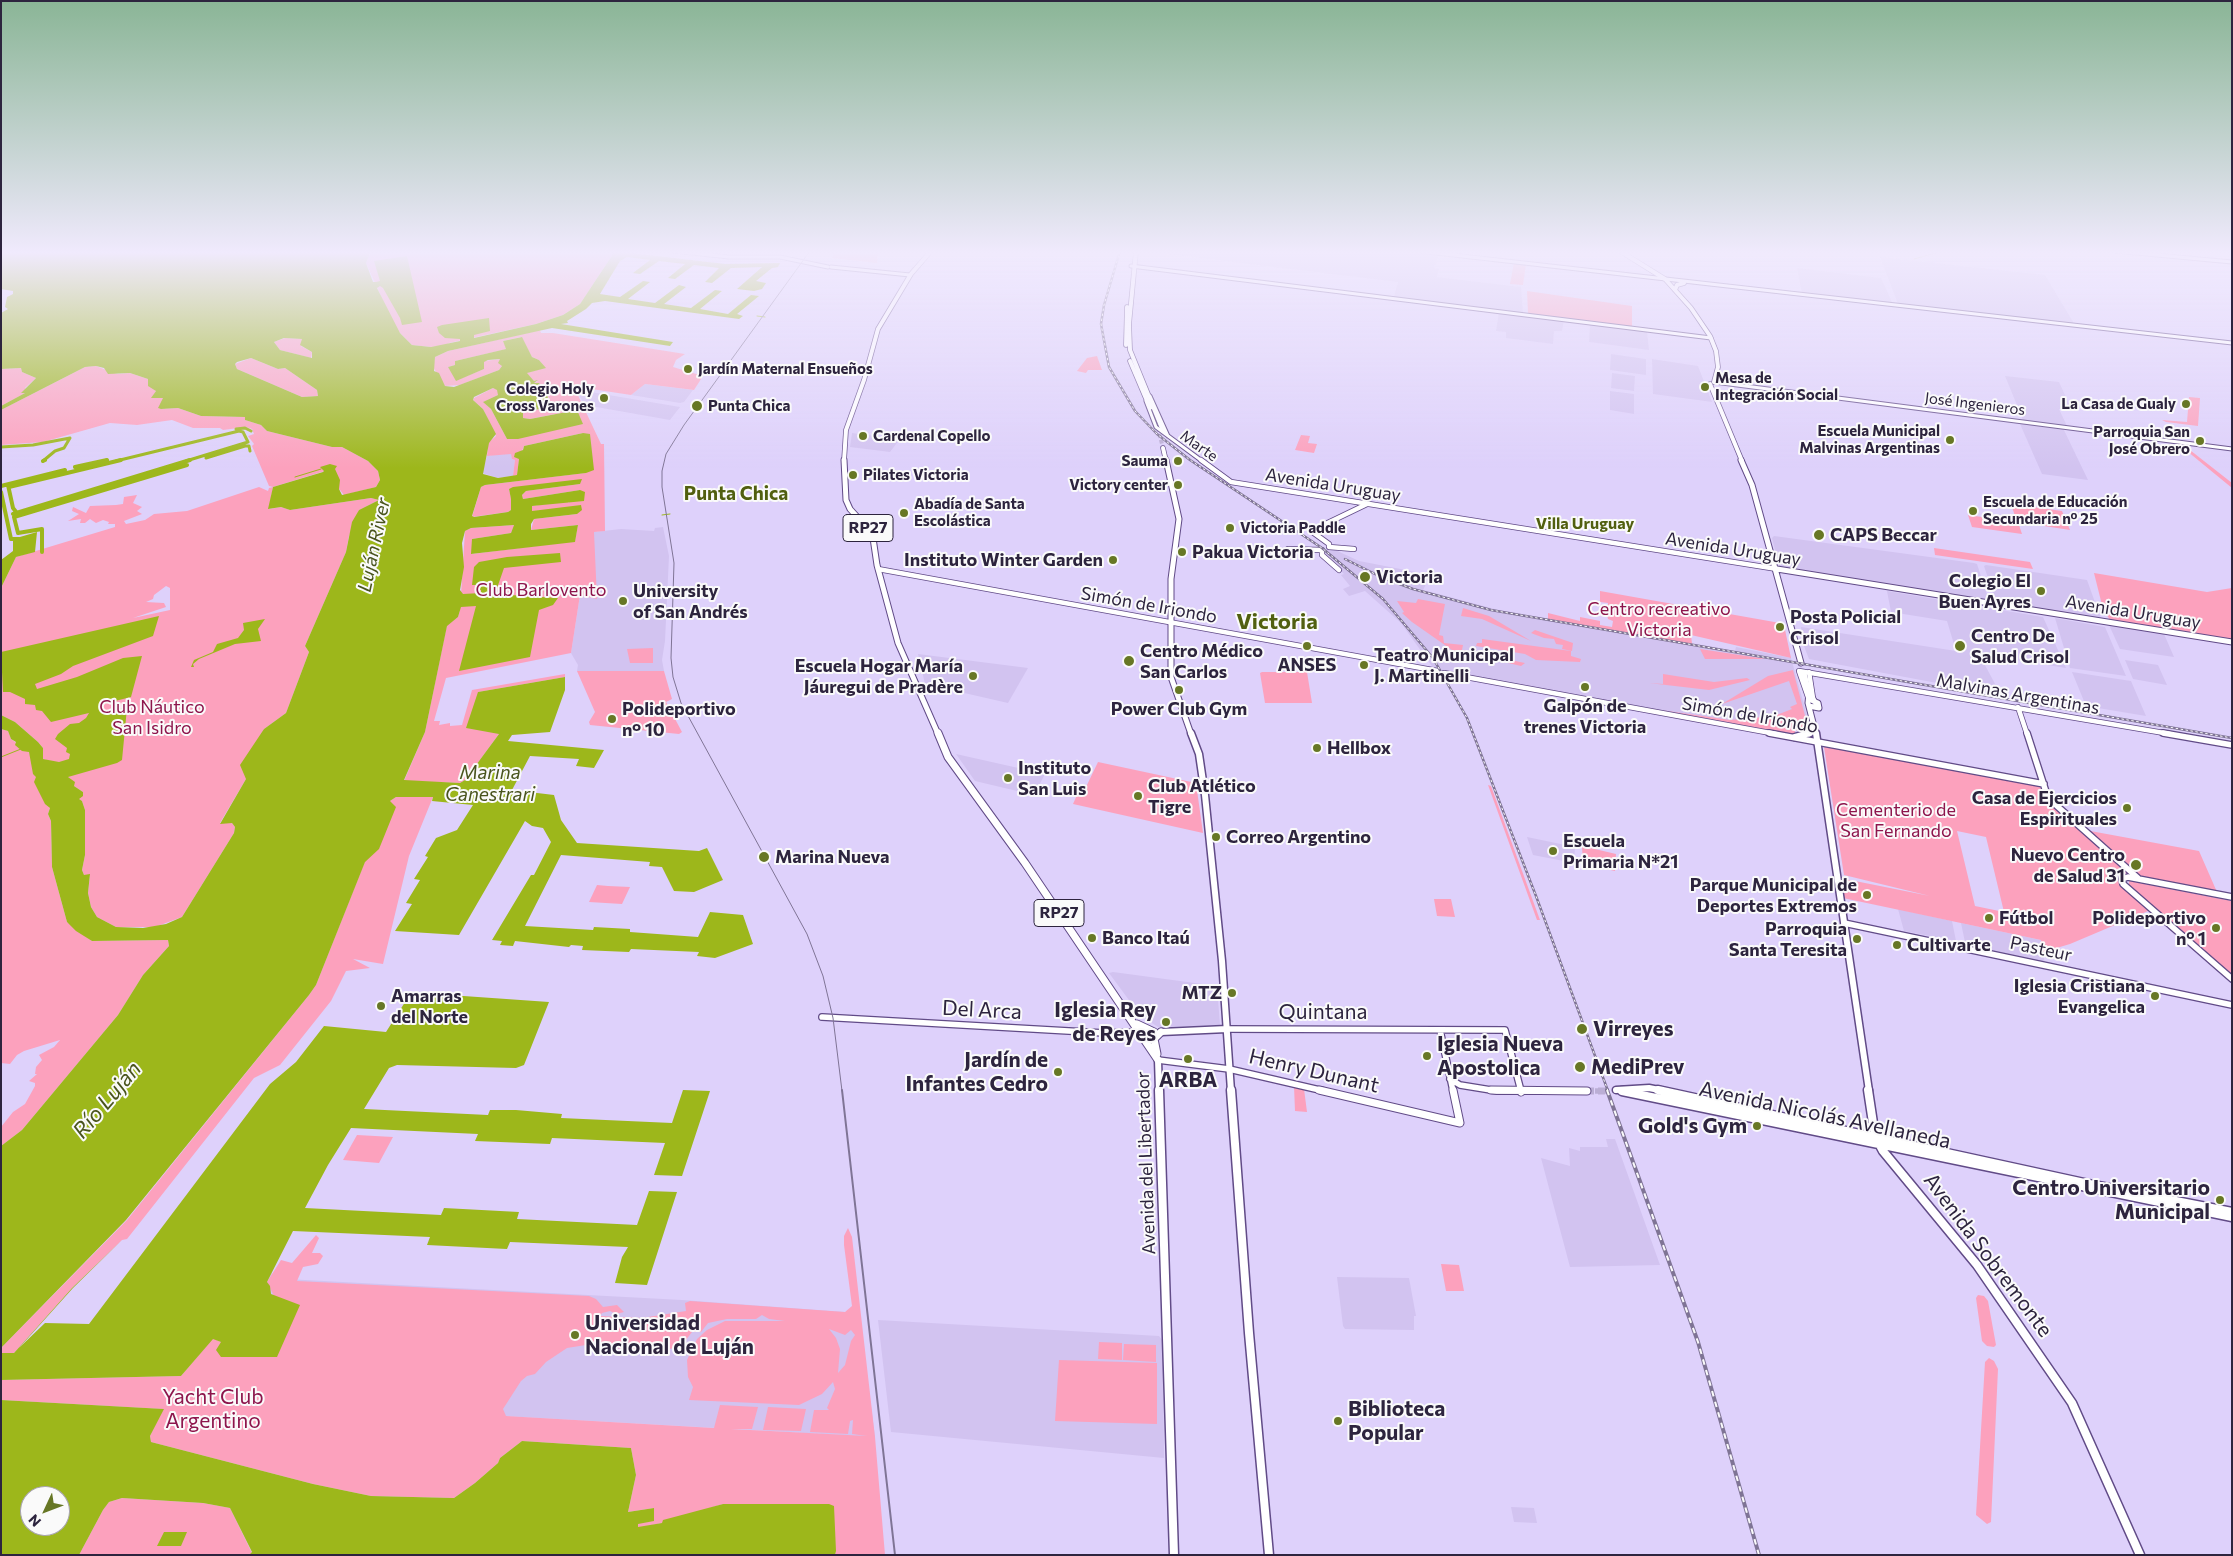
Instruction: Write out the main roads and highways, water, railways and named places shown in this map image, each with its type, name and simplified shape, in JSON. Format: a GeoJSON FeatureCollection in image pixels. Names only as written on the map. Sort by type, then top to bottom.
{"type":"FeatureCollection","features":[{"type":"Feature","properties":{"kind":"main road","name":"Avenida del Libertador"},"geometry":{"type":"LineString","coordinates":[[881,324],[845,434],[844,468],[846,500],[852,512],[870,530],[878,569],[898,643],[948,757],[1135,1022],[1158,1060],[1174,1555]]}},
{"type":"Feature","properties":{"kind":"main road"},"geometry":{"type":"LineString","coordinates":[[1130,324],[1129,347],[1161,430]]}},
{"type":"Feature","properties":{"kind":"main road"},"geometry":{"type":"LineString","coordinates":[[1700,324],[1711,338],[1718,360],[1713,383],[1756,485],[1801,662]]}},
{"type":"Feature","properties":{"kind":"main road"},"geometry":{"type":"LineString","coordinates":[[1165,449],[1179,524],[1171,577],[1171,683],[1201,762],[1215,890],[1227,1029],[1249,1333],[1269,1555]]}},
{"type":"Feature","properties":{"kind":"main road","name":"Avenida Uruguay"},"geometry":{"type":"LineString","coordinates":[[1777,569],[2232,642]]}},
{"type":"Feature","properties":{"kind":"main road"},"geometry":{"type":"LineString","coordinates":[[1804,672],[1818,741],[1876,1140]]}},
{"type":"Feature","properties":{"kind":"main road"},"geometry":{"type":"LineString","coordinates":[[1795,737],[1812,732],[1813,719],[1817,708],[1810,699]]}},
{"type":"Feature","properties":{"kind":"main road","name":"RP27"},"geometry":{"type":"LineString","coordinates":[[1135,1022],[1157,1032],[1154,1039],[1158,1060]]}},
{"type":"Feature","properties":{"kind":"main road","name":"Quintana"},"geometry":{"type":"LineString","coordinates":[[1141,1032],[1227,1029]]}},
{"type":"Feature","properties":{"kind":"main road","name":"Avenida Nicolás Avellaneda"},"geometry":{"type":"LineString","coordinates":[[1612,1091],[1649,1088],[1876,1140],[2232,1217]]}},
{"type":"Feature","properties":{"kind":"main road","name":"Avenida Nicolás Avellaneda"},"geometry":{"type":"LineString","coordinates":[[1876,1140],[2232,1212]]}},
{"type":"Feature","properties":{"kind":"main road","name":"Avenida Sobremonte"},"geometry":{"type":"LineString","coordinates":[[1876,1140],[1976,1265],[2072,1403],[2140,1555]]}},
{"type":"Feature","properties":{"kind":"water"},"geometry":{"type":"Polygon","coordinates":[[[1,324],[395,324],[400,333],[412,345],[431,347],[460,341],[460,339],[445,338],[439,333],[437,327],[442,325],[489,324],[490,331],[474,335],[474,338],[537,324],[564,324],[561,324],[673,342],[670,346],[552,328],[448,351],[435,357],[434,371],[439,373],[445,386],[454,387],[499,370],[502,366],[498,363],[500,359],[488,360],[484,362],[484,369],[456,381],[448,367],[455,365],[455,361],[506,349],[503,341],[522,337],[532,357],[539,360],[546,368],[527,373],[534,381],[538,380],[534,383],[539,383],[543,388],[551,387],[545,389],[551,407],[523,412],[523,418],[530,419],[577,410],[583,424],[518,439],[507,439],[491,409],[483,402],[498,395],[497,390],[493,388],[474,397],[473,400],[483,409],[496,434],[489,443],[483,474],[498,478],[517,475],[519,459],[514,457],[515,453],[523,450],[524,446],[583,433],[590,434],[594,470],[586,473],[481,487],[472,516],[474,517],[511,510],[509,489],[513,487],[582,479],[580,484],[526,491],[522,495],[523,499],[580,490],[585,492],[584,501],[532,506],[532,511],[581,505],[582,510],[577,514],[534,519],[531,524],[531,530],[578,525],[575,542],[471,554],[472,539],[511,533],[514,525],[471,528],[465,531],[462,543],[464,567],[460,590],[463,594],[481,593],[477,585],[472,585],[474,567],[479,562],[507,557],[560,553],[561,562],[504,568],[495,594],[558,598],[553,605],[539,610],[530,657],[459,671],[476,606],[461,607],[458,617],[447,626],[425,732],[404,780],[460,783],[465,780],[499,734],[466,728],[478,692],[565,677],[565,690],[550,732],[512,735],[508,741],[604,750],[594,768],[576,766],[579,759],[530,756],[512,790],[554,795],[561,820],[577,843],[699,851],[707,848],[723,880],[694,892],[674,891],[662,867],[649,866],[650,862],[561,855],[525,926],[593,930],[594,927],[630,929],[630,932],[698,937],[710,912],[743,915],[753,944],[715,958],[697,956],[699,952],[631,949],[629,952],[582,950],[583,946],[571,945],[569,947],[515,941],[513,946],[500,945],[502,941],[492,940],[531,875],[534,875],[551,842],[543,828],[532,826],[525,821],[459,935],[395,931],[412,904],[406,903],[420,880],[414,879],[428,857],[425,856],[436,838],[457,830],[473,805],[432,801],[433,797],[396,797],[390,801],[396,807],[379,849],[365,862],[316,985],[309,995],[126,1220],[1,1348],[1,1146],[22,1130],[118,1015],[143,975],[169,946],[168,940],[92,941],[76,931],[67,922],[52,867],[51,821],[48,814],[50,808],[45,804],[34,782],[36,777],[33,774],[29,752],[22,751],[15,745],[16,742],[11,739],[8,731],[1,729],[1,715],[15,722],[38,742],[43,748],[43,759],[59,762],[69,759],[70,754],[66,752],[67,748],[55,739],[58,734],[70,724],[79,723],[89,713],[51,722],[42,711],[36,710],[35,705],[25,704],[25,699],[10,692],[3,692],[1,652],[159,616],[153,636],[73,666],[61,674],[35,684],[37,689],[77,677],[123,658],[142,656],[131,697],[103,704],[100,711],[127,708],[122,760],[68,777],[75,782],[74,786],[83,792],[83,796],[79,799],[82,801],[85,810],[85,855],[82,870],[84,875],[90,874],[88,893],[91,907],[97,917],[116,927],[143,928],[166,924],[182,917],[234,833],[235,827],[232,823],[220,824],[246,779],[240,765],[264,729],[286,713],[309,652],[305,646],[346,552],[352,522],[359,510],[379,500],[371,498],[290,510],[281,507],[268,509],[273,487],[323,472],[320,467],[330,464],[337,466],[335,469],[340,480],[339,489],[342,495],[376,487],[380,480],[378,471],[368,461],[342,447],[332,447],[267,431],[261,425],[245,420],[245,417],[201,416],[178,408],[161,409],[158,408],[163,398],[151,398],[156,391],[148,386],[148,379],[130,373],[108,374],[104,368],[96,366],[85,367],[1,410],[1,406],[25,393],[21,393],[36,378],[22,372],[21,368],[1,369],[1,324]],[[284,338],[274,342],[280,350],[312,358],[312,352],[300,345],[302,339],[284,338]],[[251,358],[235,364],[237,369],[302,397],[318,396],[317,390],[285,368],[278,369],[251,358]]]}},
{"type":"Feature","properties":{"kind":"water"},"geometry":{"type":"Polygon","coordinates":[[[37,532],[35,552],[16,557],[1,588],[1,560],[13,551],[13,539],[37,532]]]}},
{"type":"Feature","properties":{"kind":"water"},"geometry":{"type":"Polygon","coordinates":[[[265,619],[258,629],[261,641],[235,644],[199,659],[193,664],[194,667],[191,667],[194,660],[213,652],[217,644],[238,638],[244,630],[243,623],[265,619]]]}},
{"type":"Feature","properties":{"kind":"water"},"geometry":{"type":"Polygon","coordinates":[[[435,994],[549,1002],[524,1065],[516,1068],[397,1065],[389,1068],[364,1109],[488,1115],[490,1110],[516,1110],[562,1114],[561,1118],[672,1123],[683,1090],[710,1091],[682,1176],[654,1175],[665,1143],[552,1138],[550,1144],[475,1141],[478,1134],[351,1128],[305,1208],[441,1215],[444,1208],[519,1212],[517,1219],[637,1225],[649,1191],[677,1192],[647,1285],[615,1283],[622,1257],[628,1247],[510,1242],[507,1249],[427,1245],[430,1237],[293,1231],[267,1282],[270,1286],[271,1294],[300,1305],[277,1357],[221,1357],[216,1350],[221,1342],[213,1339],[181,1376],[1,1380],[1,1353],[14,1353],[72,1288],[122,1240],[73,1288],[19,1348],[45,1323],[89,1324],[270,1084],[296,1062],[324,1026],[386,1032],[407,999],[424,1000],[435,994]]]}},
{"type":"Feature","properties":{"kind":"water"},"geometry":{"type":"Polygon","coordinates":[[[1,1400],[164,1409],[150,1436],[151,1442],[313,1484],[371,1496],[454,1498],[475,1483],[498,1463],[500,1458],[522,1441],[631,1448],[636,1475],[628,1512],[654,1508],[654,1521],[638,1524],[638,1527],[662,1523],[663,1520],[723,1504],[829,1504],[834,1506],[836,1551],[835,1555],[249,1555],[252,1552],[230,1508],[203,1503],[122,1498],[109,1502],[79,1555],[1,1555],[1,1400]]]}},
{"type":"Feature","properties":{"kind":"water"},"geometry":{"type":"Polygon","coordinates":[[[164,1532],[187,1532],[181,1546],[157,1546],[164,1532]]]}},
{"type":"Feature","properties":{"kind":"waterway"},"geometry":{"type":"LineString","coordinates":[[236,429],[245,428],[251,431]]}},
{"type":"Feature","properties":{"kind":"waterway"},"geometry":{"type":"LineString","coordinates":[[116,461],[239,431],[243,432],[248,442],[186,461]]}},
{"type":"Feature","properties":{"kind":"waterway"},"geometry":{"type":"LineString","coordinates":[[1,447],[33,445],[70,438],[64,448],[55,451],[43,461],[45,460]]}},
{"type":"Feature","properties":{"kind":"waterway"},"geometry":{"type":"LineString","coordinates":[[206,458],[245,446],[249,446],[250,451]]}},
{"type":"Feature","properties":{"kind":"waterway"},"geometry":{"type":"LineString","coordinates":[[75,467],[107,460],[103,461]]}},
{"type":"Feature","properties":{"kind":"waterway"},"geometry":{"type":"LineString","coordinates":[[9,487],[121,460]]}},
{"type":"Feature","properties":{"kind":"waterway"},"geometry":{"type":"LineString","coordinates":[[17,513],[190,460]]}},
{"type":"Feature","properties":{"kind":"waterway"},"geometry":{"type":"LineString","coordinates":[[42,552],[42,529],[18,533],[14,517],[187,465]]}},
{"type":"Feature","properties":{"kind":"waterway"},"geometry":{"type":"LineString","coordinates":[[295,477],[321,469]]}},
{"type":"Feature","properties":{"kind":"waterway"},"geometry":{"type":"LineString","coordinates":[[1,486],[65,470]]}},
{"type":"Feature","properties":{"kind":"waterway"},"geometry":{"type":"LineString","coordinates":[[8,485],[13,508],[17,513]]}},
{"type":"Feature","properties":{"kind":"waterway"},"geometry":{"type":"LineString","coordinates":[[1,492],[11,539],[19,539]]}},
{"type":"Feature","properties":{"kind":"waterway"},"geometry":{"type":"LineString","coordinates":[[13,514],[17,513]]}},
{"type":"Feature","properties":{"kind":"waterway"},"geometry":{"type":"LineString","coordinates":[[662,515],[670,514]]}},
{"type":"Feature","properties":{"kind":"waterway"},"geometry":{"type":"LineString","coordinates":[[1,757],[21,749]]}},
{"type":"Feature","properties":{"kind":"tunnel"},"geometry":{"type":"LineString","coordinates":[[1158,428],[1163,448]]}},
{"type":"Feature","properties":{"kind":"tunnel"},"geometry":{"type":"LineString","coordinates":[[1587,1091],[1609,1091]]}},
{"type":"Feature","properties":{"kind":"tram line"},"geometry":{"type":"LineString","coordinates":[[757,324],[684,425],[666,454],[662,471],[662,487],[674,563],[671,658],[673,677],[681,703],[807,934],[823,976],[833,1018],[842,1091]]}},
{"type":"Feature","properties":{"kind":"tram line"},"geometry":{"type":"LineString","coordinates":[[842,1090],[895,1555]]}},
{"type":"Feature","properties":{"kind":"railway"},"geometry":{"type":"LineString","coordinates":[[1101,324],[1109,367],[1135,411],[1157,434],[1190,460],[1322,548],[1383,599],[1433,658],[1467,718],[1536,896],[1608,1091]]}},
{"type":"Feature","properties":{"kind":"railway"},"geometry":{"type":"LineString","coordinates":[[1345,559],[1381,577],[1413,589],[1491,610],[2232,738]]}},
{"type":"Feature","properties":{"kind":"railway"},"geometry":{"type":"LineString","coordinates":[[1607,1090],[1698,1342],[1759,1555]]}},
{"type":"Feature","properties":{"kind":"place","name":"Jardín Maternal Ensueños"},"geometry":{"type":"Point","coordinates":[688,369]}},
{"type":"Feature","properties":{"kind":"place","name":"Mesa de Integración Social"},"geometry":{"type":"Point","coordinates":[1705,387]}},
{"type":"Feature","properties":{"kind":"place","name":"Colegio Holy Cross Varones"},"geometry":{"type":"Point","coordinates":[604,398]}},
{"type":"Feature","properties":{"kind":"place","name":"La Casa de Gualy"},"geometry":{"type":"Point","coordinates":[2186,404]}},
{"type":"Feature","properties":{"kind":"place","name":"Punta Chica"},"geometry":{"type":"Point","coordinates":[697,406]}},
{"type":"Feature","properties":{"kind":"place","name":"Cardenal Copello"},"geometry":{"type":"Point","coordinates":[863,436]}},
{"type":"Feature","properties":{"kind":"place","name":"Escuela Municipal Malvinas Argentinas"},"geometry":{"type":"Point","coordinates":[1950,440]}},
{"type":"Feature","properties":{"kind":"place","name":"Parroquia San José Obrero"},"geometry":{"type":"Point","coordinates":[2200,441]}},
{"type":"Feature","properties":{"kind":"place","name":"Sauma"},"geometry":{"type":"Point","coordinates":[1178,461]}},
{"type":"Feature","properties":{"kind":"place","name":"Pilates Victoria"},"geometry":{"type":"Point","coordinates":[853,475]}},
{"type":"Feature","properties":{"kind":"place","name":"Victory center"},"geometry":{"type":"Point","coordinates":[1178,485]}},
{"type":"Feature","properties":{"kind":"place","name":"Escuela de Educación Secundaria nº 25"},"geometry":{"type":"Point","coordinates":[1973,511]}},
{"type":"Feature","properties":{"kind":"place","name":"Abadía de Santa Escolástica"},"geometry":{"type":"Point","coordinates":[904,513]}},
{"type":"Feature","properties":{"kind":"place","name":"Victoria Paddle"},"geometry":{"type":"Point","coordinates":[1230,528]}},
{"type":"Feature","properties":{"kind":"place","name":"CAPS Beccar"},"geometry":{"type":"Point","coordinates":[1819,535]}},
{"type":"Feature","properties":{"kind":"place","name":"Pakua Victoria"},"geometry":{"type":"Point","coordinates":[1182,552]}},
{"type":"Feature","properties":{"kind":"place","name":"Instituto Winter Garden"},"geometry":{"type":"Point","coordinates":[1113,560]}},
{"type":"Feature","properties":{"kind":"place","name":"Victoria"},"geometry":{"type":"Point","coordinates":[1365,577]}},
{"type":"Feature","properties":{"kind":"place","name":"Colegio El Buen Ayres"},"geometry":{"type":"Point","coordinates":[2041,591]}},
{"type":"Feature","properties":{"kind":"place","name":"University of San Andrés"},"geometry":{"type":"Point","coordinates":[623,601]}},
{"type":"Feature","properties":{"kind":"place","name":"Posta Policial Crisol"},"geometry":{"type":"Point","coordinates":[1780,627]}},
{"type":"Feature","properties":{"kind":"place","name":"ANSES"},"geometry":{"type":"Point","coordinates":[1307,646]}},
{"type":"Feature","properties":{"kind":"place","name":"Centro De Salud Crisol"},"geometry":{"type":"Point","coordinates":[1960,646]}},
{"type":"Feature","properties":{"kind":"place","name":"Centro Médico San Carlos"},"geometry":{"type":"Point","coordinates":[1129,661]}},
{"type":"Feature","properties":{"kind":"place","name":"Teatro Municipal J. Martinelli"},"geometry":{"type":"Point","coordinates":[1364,665]}},
{"type":"Feature","properties":{"kind":"place","name":"Escuela Hogar María Jáuregui de Pradère"},"geometry":{"type":"Point","coordinates":[973,676]}},
{"type":"Feature","properties":{"kind":"place","name":"Galpón de trenes Victoria"},"geometry":{"type":"Point","coordinates":[1585,687]}},
{"type":"Feature","properties":{"kind":"place","name":"Power Club Gym"},"geometry":{"type":"Point","coordinates":[1179,690]}},
{"type":"Feature","properties":{"kind":"place","name":"Polideportivo n° 10"},"geometry":{"type":"Point","coordinates":[612,719]}},
{"type":"Feature","properties":{"kind":"place","name":"Hellbox"},"geometry":{"type":"Point","coordinates":[1317,748]}},
{"type":"Feature","properties":{"kind":"place","name":"Instituto San Luis"},"geometry":{"type":"Point","coordinates":[1008,778]}},
{"type":"Feature","properties":{"kind":"place","name":"Club Atlético Tigre"},"geometry":{"type":"Point","coordinates":[1138,796]}},
{"type":"Feature","properties":{"kind":"place","name":"Casa de Ejercicios Espirituales"},"geometry":{"type":"Point","coordinates":[2127,808]}},
{"type":"Feature","properties":{"kind":"place","name":"Correo Argentino"},"geometry":{"type":"Point","coordinates":[1216,837]}},
{"type":"Feature","properties":{"kind":"place","name":"Escuela Primaria N*21"},"geometry":{"type":"Point","coordinates":[1553,851]}},
{"type":"Feature","properties":{"kind":"place","name":"Marina Nueva"},"geometry":{"type":"Point","coordinates":[764,857]}},
{"type":"Feature","properties":{"kind":"place","name":"Nuevo Centro de Salud 31"},"geometry":{"type":"Point","coordinates":[2136,865]}},
{"type":"Feature","properties":{"kind":"place","name":"Parque Municipal de Deportes Extremos"},"geometry":{"type":"Point","coordinates":[1867,895]}},
{"type":"Feature","properties":{"kind":"place","name":"Fútbol"},"geometry":{"type":"Point","coordinates":[1989,918]}},
{"type":"Feature","properties":{"kind":"place","name":"Polideportivo nº 1"},"geometry":{"type":"Point","coordinates":[2216,928]}},
{"type":"Feature","properties":{"kind":"place","name":"Banco Itaú"},"geometry":{"type":"Point","coordinates":[1092,938]}},
{"type":"Feature","properties":{"kind":"place","name":"Parroquia Santa Teresita"},"geometry":{"type":"Point","coordinates":[1857,939]}},
{"type":"Feature","properties":{"kind":"place","name":"Cultivarte"},"geometry":{"type":"Point","coordinates":[1897,945]}},
{"type":"Feature","properties":{"kind":"place","name":"MTZ"},"geometry":{"type":"Point","coordinates":[1232,993]}},
{"type":"Feature","properties":{"kind":"place","name":"Iglesia Cristiana Evangelica"},"geometry":{"type":"Point","coordinates":[2155,996]}},
{"type":"Feature","properties":{"kind":"place","name":"Amarras del Norte"},"geometry":{"type":"Point","coordinates":[381,1006]}},
{"type":"Feature","properties":{"kind":"place","name":"Iglesia Rey de Reyes"},"geometry":{"type":"Point","coordinates":[1166,1022]}},
{"type":"Feature","properties":{"kind":"place","name":"Virreyes"},"geometry":{"type":"Point","coordinates":[1582,1029]}},
{"type":"Feature","properties":{"kind":"place","name":"Iglesia Nueva Apostolica"},"geometry":{"type":"Point","coordinates":[1427,1056]}},
{"type":"Feature","properties":{"kind":"place","name":"ARBA"},"geometry":{"type":"Point","coordinates":[1188,1059]}},
{"type":"Feature","properties":{"kind":"place","name":"MediPrev"},"geometry":{"type":"Point","coordinates":[1580,1067]}},
{"type":"Feature","properties":{"kind":"place","name":"Jardín de Infantes Cedro"},"geometry":{"type":"Point","coordinates":[1058,1072]}},
{"type":"Feature","properties":{"kind":"place","name":"Gold's Gym"},"geometry":{"type":"Point","coordinates":[1757,1126]}},
{"type":"Feature","properties":{"kind":"place","name":"Centro Universitario Municipal"},"geometry":{"type":"Point","coordinates":[2220,1200]}},
{"type":"Feature","properties":{"kind":"place","name":"Universidad Nacional de Luján"},"geometry":{"type":"Point","coordinates":[575,1335]}},
{"type":"Feature","properties":{"kind":"place","name":"Biblioteca Popular"},"geometry":{"type":"Point","coordinates":[1338,1421]}},
{"type":"Feature","properties":{"kind":"district","name":"Punta Chica"},"geometry":{"type":"Point","coordinates":[736,494]}},
{"type":"Feature","properties":{"kind":"district","name":"Villa Uruguay"},"geometry":{"type":"Point","coordinates":[1585,524]}},
{"type":"Feature","properties":{"kind":"district","name":"Victoria"},"geometry":{"type":"Point","coordinates":[1277,622]}},
{"type":"Feature","properties":{"kind":"water label","name":"Luján River"},"geometry":{"type":"Point","coordinates":[374,545]}},
{"type":"Feature","properties":{"kind":"water label","name":"Marina Canestrari"},"geometry":{"type":"Point","coordinates":[490,784]}},
{"type":"Feature","properties":{"kind":"water label","name":"Río Luján"},"geometry":{"type":"Point","coordinates":[107,1100]}},
{"type":"Feature","properties":{"kind":"park label","name":"Club Barlovento"},"geometry":{"type":"Point","coordinates":[541,590]}},
{"type":"Feature","properties":{"kind":"park label","name":"Centro recreativo Victoria"},"geometry":{"type":"Point","coordinates":[1659,619]}},
{"type":"Feature","properties":{"kind":"park label","name":"Club Náutico San Isidro"},"geometry":{"type":"Point","coordinates":[152,718]}},
{"type":"Feature","properties":{"kind":"park label","name":"Cementerio de San Fernando"},"geometry":{"type":"Point","coordinates":[1896,820]}},
{"type":"Feature","properties":{"kind":"park label","name":"Yacht Club Argentino"},"geometry":{"type":"Point","coordinates":[213,1409]}}]}
